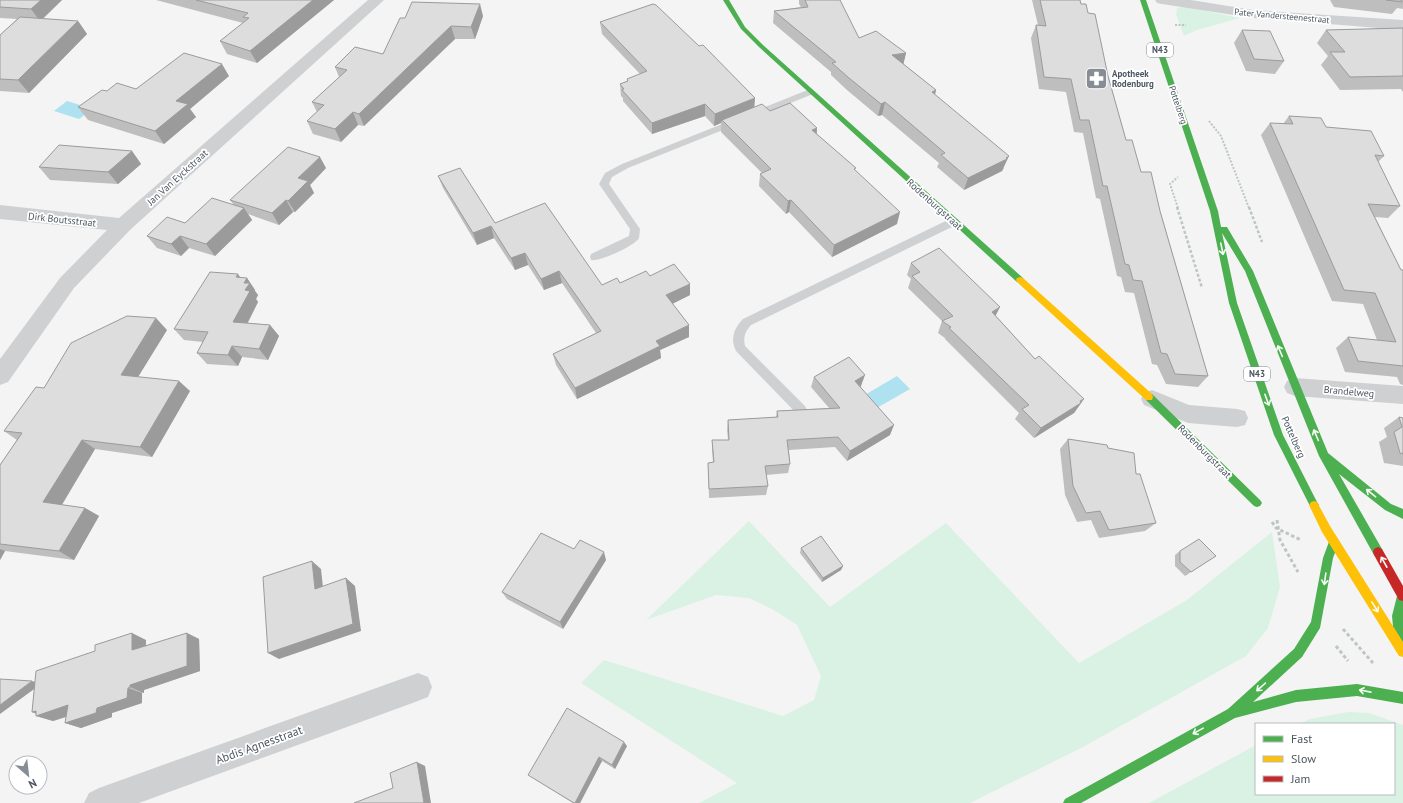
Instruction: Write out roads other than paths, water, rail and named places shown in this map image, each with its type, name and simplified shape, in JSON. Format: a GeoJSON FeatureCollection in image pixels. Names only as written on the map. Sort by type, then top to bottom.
{"type":"FeatureCollection","features":[{"type":"Feature","properties":{"kind":"main road","name":"Rodenburgstraat"},"geometry":{"type":"LineString","coordinates":[[726,0],[743,28],[810,92],[1152,399],[1257,503]]}},
{"type":"Feature","properties":{"kind":"main road","name":"Pottelberg"},"geometry":{"type":"LineString","coordinates":[[1143,0],[1214,211],[1233,303],[1280,435],[1315,508],[1334,542],[1401,650]]}},
{"type":"Feature","properties":{"kind":"main road","name":"Pottelberg"},"geometry":{"type":"LineString","coordinates":[[1214,211],[1249,271],[1324,456],[1403,594]]}},
{"type":"Feature","properties":{"kind":"main road"},"geometry":{"type":"LineString","coordinates":[[1324,456],[1388,507],[1403,514]]}},
{"type":"Feature","properties":{"kind":"main road"},"geometry":{"type":"LineString","coordinates":[[1069,803],[1232,713],[1298,653],[1316,624],[1321,604],[1328,558],[1334,542]]}},
{"type":"Feature","properties":{"kind":"main road"},"geometry":{"type":"LineString","coordinates":[[1401,650],[1397,616],[1403,594]]}},
{"type":"Feature","properties":{"kind":"main road"},"geometry":{"type":"LineString","coordinates":[[1232,713],[1296,696],[1358,690],[1403,698]]}},
{"type":"Feature","properties":{"kind":"street","name":"Jan Van Eyckstraat"},"geometry":{"type":"LineString","coordinates":[[0,376],[67,283],[123,225],[377,0]]}},
{"type":"Feature","properties":{"kind":"street","name":"Pater Vandersteenestraat"},"geometry":{"type":"LineString","coordinates":[[1162,0],[1253,14],[1403,25]]}},
{"type":"Feature","properties":{"kind":"street","name":"Dirk Boutsstraat"},"geometry":{"type":"LineString","coordinates":[[0,212],[123,225]]}},
{"type":"Feature","properties":{"kind":"street","name":"Brandelweg"},"geometry":{"type":"LineString","coordinates":[[1295,387],[1403,395]]}},
{"type":"Feature","properties":{"kind":"street","name":"Rodenburgstraat"},"geometry":{"type":"LineString","coordinates":[[1152,399],[1188,414],[1237,418]]}},
{"type":"Feature","properties":{"kind":"street","name":"Abdis Agnesstraat"},"geometry":{"type":"LineString","coordinates":[[99,803],[418,688]]}},
{"type":"Feature","properties":{"kind":"lane"},"geometry":{"type":"LineString","coordinates":[[595,257],[627,243],[634,238],[635,229],[604,184],[608,175],[625,166],[810,92]]}},
{"type":"Feature","properties":{"kind":"lane"},"geometry":{"type":"LineString","coordinates":[[801,410],[740,348],[737,340],[740,330],[747,322],[954,221]]}},
{"type":"Feature","properties":{"kind":"water"},"geometry":{"type":"Polygon","coordinates":[[[67,101],[93,109],[79,119],[54,111],[67,101]]]}},
{"type":"Feature","properties":{"kind":"water"},"geometry":{"type":"Polygon","coordinates":[[[897,376],[910,389],[875,409],[863,396],[897,376]]]}},
{"type":"Feature","properties":{"kind":"place","name":"Apotheek Rodenburg"},"geometry":{"type":"Point","coordinates":[1096,79]}}]}
